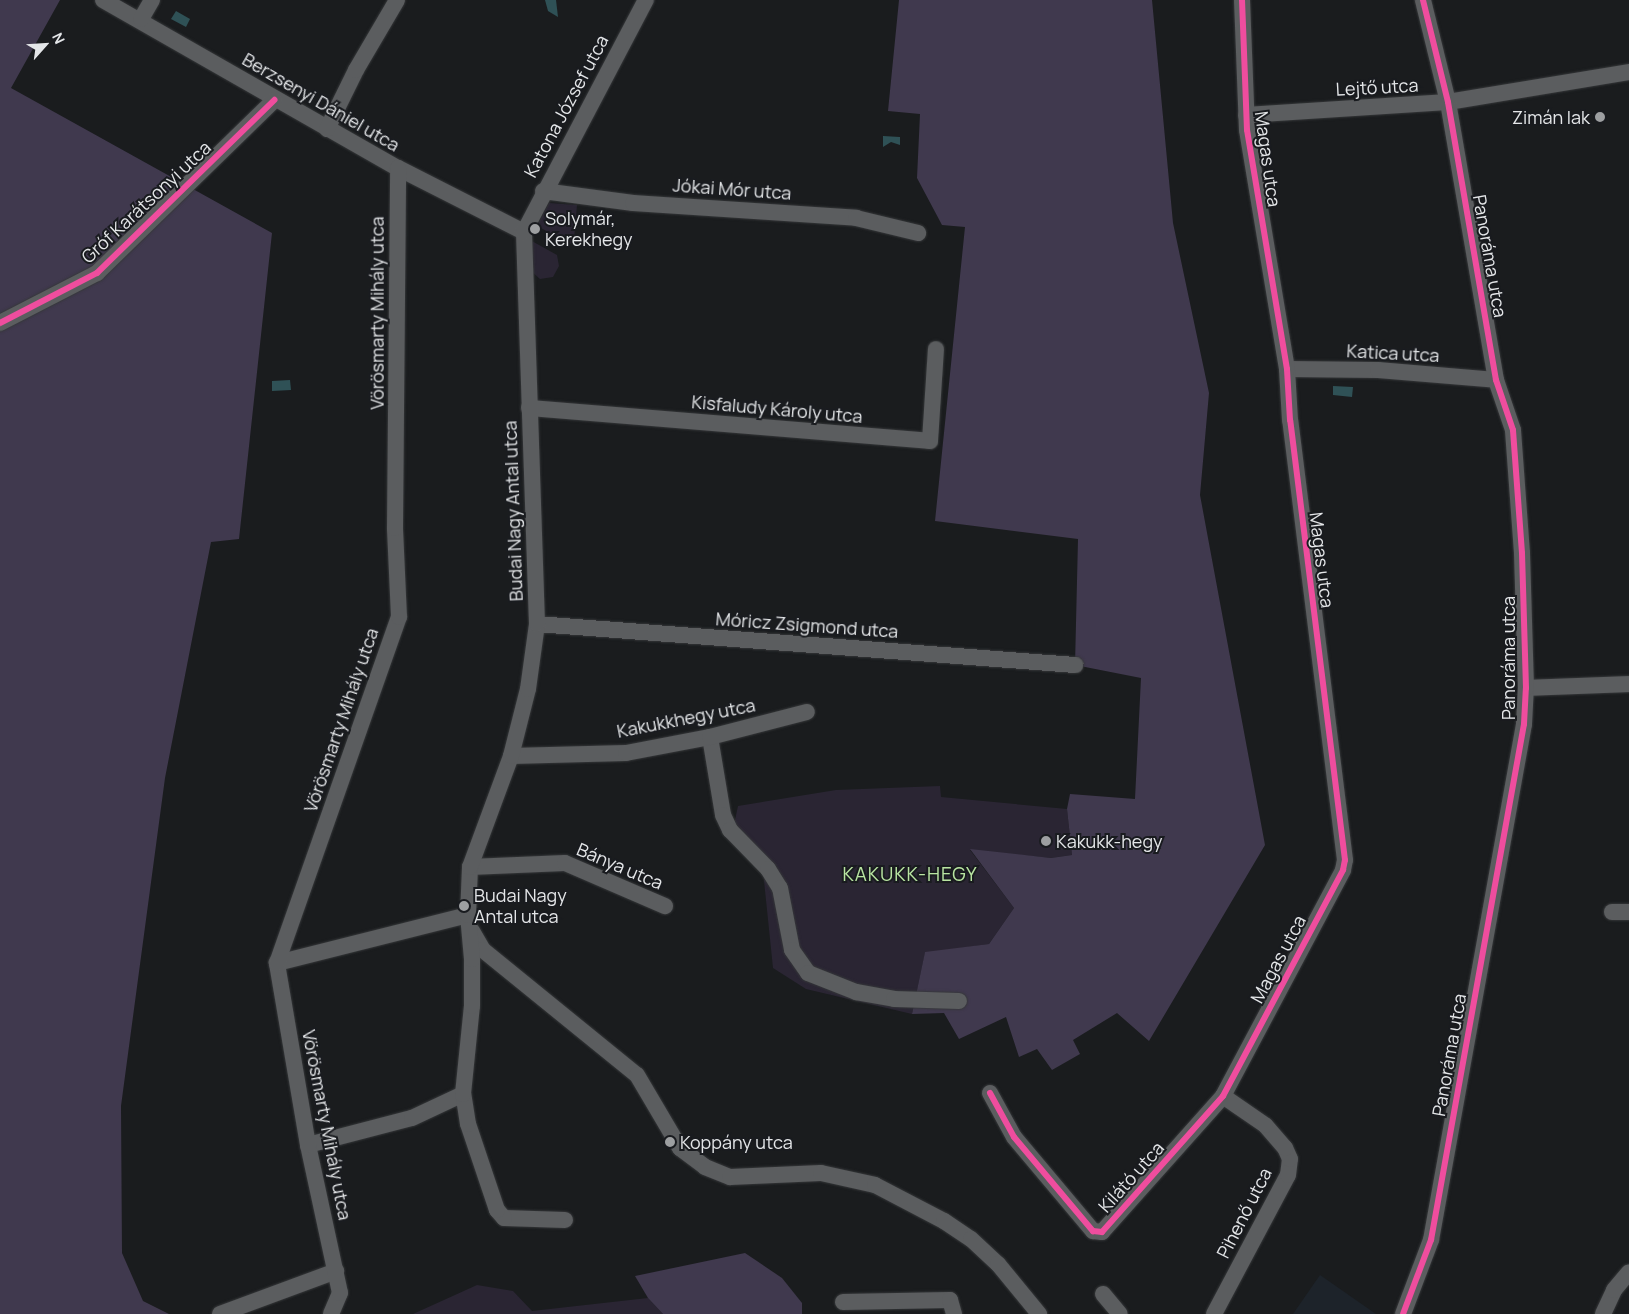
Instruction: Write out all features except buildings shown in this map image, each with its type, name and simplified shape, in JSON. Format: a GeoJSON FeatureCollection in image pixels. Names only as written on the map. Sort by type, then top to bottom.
{"type":"FeatureCollection","features":[{"type":"Feature","properties":{"kind":"street","name":"Berzsenyi Dániel utca"},"geometry":{"type":"LineString","coordinates":[[103,0],[141,19],[274,100],[398,168],[524,232]]}},
{"type":"Feature","properties":{"kind":"street"},"geometry":{"type":"LineString","coordinates":[[141,19],[152,0]]}},
{"type":"Feature","properties":{"kind":"street"},"geometry":{"type":"LineString","coordinates":[[327,129],[356,70],[397,0]]}},
{"type":"Feature","properties":{"kind":"street","name":"Katona József utca"},"geometry":{"type":"LineString","coordinates":[[524,232],[543,191],[646,0]]}},
{"type":"Feature","properties":{"kind":"street","name":"Magas utca"},"geometry":{"type":"LineString","coordinates":[[1223,1096],[1342,870],[1344,860],[1291,430],[1287,369],[1246,114],[1242,0]]}},
{"type":"Feature","properties":{"kind":"street","name":"Panoráma utca"},"geometry":{"type":"LineString","coordinates":[[1403,1314],[1430,1240],[1524,724],[1526,688],[1522,553],[1513,430],[1496,380],[1448,102],[1423,0]]}},
{"type":"Feature","properties":{"kind":"street","name":"Lejtő utca"},"geometry":{"type":"LineString","coordinates":[[1246,114],[1448,102],[1629,72]]}},
{"type":"Feature","properties":{"kind":"street","name":"Gróf Karátsonyi utca"},"geometry":{"type":"LineString","coordinates":[[0,323],[97,273],[274,100]]}},
{"type":"Feature","properties":{"kind":"street","name":"Vörösmarty Mihály utca"},"geometry":{"type":"LineString","coordinates":[[331,1314],[340,1293],[308,1145],[277,963],[399,617],[395,528],[398,168]]}},
{"type":"Feature","properties":{"kind":"street","name":"Jókai Mór utca"},"geometry":{"type":"LineString","coordinates":[[543,191],[633,203],[856,218],[918,232]]}},
{"type":"Feature","properties":{"kind":"street","name":"Budai Nagy Antal utca"},"geometry":{"type":"LineString","coordinates":[[524,232],[537,624],[528,689],[511,756],[470,867],[469,921],[472,1006],[463,1094],[468,1124],[497,1210],[504,1218],[565,1220]]}},
{"type":"Feature","properties":{"kind":"street","name":"Kisfaludy Károly utca"},"geometry":{"type":"LineString","coordinates":[[530,408],[930,441],[936,349]]}},
{"type":"Feature","properties":{"kind":"street","name":"Katica utca"},"geometry":{"type":"LineString","coordinates":[[1287,369],[1378,370],[1496,380]]}},
{"type":"Feature","properties":{"kind":"street","name":"Móricz Zsigmond utca"},"geometry":{"type":"LineString","coordinates":[[537,624],[1075,665]]}},
{"type":"Feature","properties":{"kind":"street"},"geometry":{"type":"LineString","coordinates":[[1526,688],[1629,684]]}},
{"type":"Feature","properties":{"kind":"street","name":"Kakukkhegy utca"},"geometry":{"type":"LineString","coordinates":[[511,756],[626,753],[710,737],[807,712]]}},
{"type":"Feature","properties":{"kind":"street"},"geometry":{"type":"LineString","coordinates":[[710,737],[723,815],[730,830],[768,869],[780,888],[792,950],[808,973],[824,981],[875,995],[958,1002]]}},
{"type":"Feature","properties":{"kind":"street","name":"Bánya utca"},"geometry":{"type":"LineString","coordinates":[[470,867],[565,863],[665,906]]}},
{"type":"Feature","properties":{"kind":"street"},"geometry":{"type":"LineString","coordinates":[[1612,912],[1629,912]]}},
{"type":"Feature","properties":{"kind":"street"},"geometry":{"type":"LineString","coordinates":[[277,963],[469,921],[483,950],[637,1075],[680,1148],[705,1167],[730,1177],[821,1173],[875,1185],[944,1221],[971,1239],[998,1264],[1038,1314]]}},
{"type":"Feature","properties":{"kind":"street","name":"Kilátó utca"},"geometry":{"type":"LineString","coordinates":[[990,1093],[1014,1137],[1093,1231],[1102,1232],[1223,1096]]}},
{"type":"Feature","properties":{"kind":"street"},"geometry":{"type":"LineString","coordinates":[[308,1145],[412,1118],[463,1094]]}},
{"type":"Feature","properties":{"kind":"street","name":"Pihenő utca"},"geometry":{"type":"LineString","coordinates":[[1214,1314],[1288,1175],[1290,1159],[1285,1148],[1265,1125],[1223,1096]]}},
{"type":"Feature","properties":{"kind":"street"},"geometry":{"type":"LineString","coordinates":[[220,1314],[336,1271]]}},
{"type":"Feature","properties":{"kind":"street"},"geometry":{"type":"LineString","coordinates":[[1603,1314],[1614,1290],[1629,1272]]}},
{"type":"Feature","properties":{"kind":"street"},"geometry":{"type":"LineString","coordinates":[[1103,1294],[1120,1314]]}},
{"type":"Feature","properties":{"kind":"street"},"geometry":{"type":"LineString","coordinates":[[842,1302],[950,1300],[954,1314]]}},
{"type":"Feature","properties":{"kind":"shaded area"},"geometry":{"type":"Polygon","coordinates":[[[0,0],[60,0],[11,88],[272,233],[239,539],[211,542],[165,778],[121,1106],[122,1253],[143,1301],[169,1314],[0,1314],[0,0]]]}},
{"type":"Feature","properties":{"kind":"shaded area"},"geometry":{"type":"Polygon","coordinates":[[[899,0],[1152,0],[1173,223],[1209,393],[1200,495],[1265,845],[1149,1041],[1117,1013],[1073,1040],[1080,1054],[1052,1070],[1037,1049],[1019,1057],[1006,1017],[959,1039],[944,1013],[912,1014],[925,952],[989,944],[1014,908],[970,849],[1051,858],[1072,855],[1067,809],[1070,794],[1135,799],[1141,678],[1075,665],[1078,539],[935,521],[965,227],[942,225],[917,178],[920,114],[888,111],[899,0]]]}},
{"type":"Feature","properties":{"kind":"shaded area"},"geometry":{"type":"Polygon","coordinates":[[[549,203],[577,205],[574,240],[571,244],[537,226],[549,203]]]}},
{"type":"Feature","properties":{"kind":"shaded area"},"geometry":{"type":"Polygon","coordinates":[[[530,240],[557,255],[559,266],[553,277],[540,279],[531,271],[530,240]]]}},
{"type":"Feature","properties":{"kind":"shaded area"},"geometry":{"type":"Polygon","coordinates":[[[940,786],[941,797],[1067,809],[1072,855],[1051,858],[970,850],[1014,908],[989,944],[925,953],[912,1014],[806,989],[773,968],[763,871],[731,839],[738,806],[836,790],[940,786]]]}},
{"type":"Feature","properties":{"kind":"shaded area"},"geometry":{"type":"Polygon","coordinates":[[[745,1253],[782,1278],[802,1303],[802,1314],[663,1314],[648,1298],[635,1276],[745,1253]]]}},
{"type":"Feature","properties":{"kind":"shaded area"},"geometry":{"type":"Polygon","coordinates":[[[1320,1275],[1376,1314],[1293,1314],[1320,1275]]]}},
{"type":"Feature","properties":{"kind":"shaded area"},"geometry":{"type":"Polygon","coordinates":[[[477,1285],[513,1291],[532,1311],[648,1298],[663,1314],[413,1314],[477,1285]]]}},
{"type":"Feature","properties":{"kind":"water"},"geometry":{"type":"Polygon","coordinates":[[[545,0],[556,0],[558,17],[548,11],[545,0]]]}},
{"type":"Feature","properties":{"kind":"water"},"geometry":{"type":"Polygon","coordinates":[[[176,11],[190,19],[186,27],[171,19],[176,11]]]}},
{"type":"Feature","properties":{"kind":"water"},"geometry":{"type":"Polygon","coordinates":[[[883,136],[900,137],[900,145],[891,142],[883,147],[883,136]]]}},
{"type":"Feature","properties":{"kind":"water"},"geometry":{"type":"Polygon","coordinates":[[[290,380],[291,390],[272,391],[272,381],[290,380]]]}},
{"type":"Feature","properties":{"kind":"water"},"geometry":{"type":"Polygon","coordinates":[[[1333,386],[1353,387],[1352,397],[1333,395],[1333,386]]]}},
{"type":"Feature","properties":{"kind":"cycle path"},"geometry":{"type":"LineString","coordinates":[[990,1093],[1014,1137],[1093,1231],[1102,1232],[1223,1096],[1343,870],[1345,860],[1290,420],[1287,369],[1247,130],[1242,0]]}},
{"type":"Feature","properties":{"kind":"cycle path"},"geometry":{"type":"LineString","coordinates":[[1403,1314],[1431,1240],[1524,724],[1526,688],[1522,553],[1513,430],[1496,380],[1448,102],[1423,0]]}},
{"type":"Feature","properties":{"kind":"cycle path"},"geometry":{"type":"LineString","coordinates":[[0,323],[97,273],[274,100]]}},
{"type":"Feature","properties":{"kind":"place","name":"Zimán lak"},"geometry":{"type":"Point","coordinates":[1600,117]}},
{"type":"Feature","properties":{"kind":"place","name":"Solymár, Kerekhegy"},"geometry":{"type":"Point","coordinates":[535,229]}},
{"type":"Feature","properties":{"kind":"place","name":"Kakukk-hegy"},"geometry":{"type":"Point","coordinates":[1046,841]}},
{"type":"Feature","properties":{"kind":"place","name":"Budai Nagy Antal utca"},"geometry":{"type":"Point","coordinates":[464,906]}},
{"type":"Feature","properties":{"kind":"place","name":"Koppány utca"},"geometry":{"type":"Point","coordinates":[670,1142]}},
{"type":"Feature","properties":{"kind":"district","name":"KAKUKK-HEGY"},"geometry":{"type":"Point","coordinates":[910,875]}}]}
